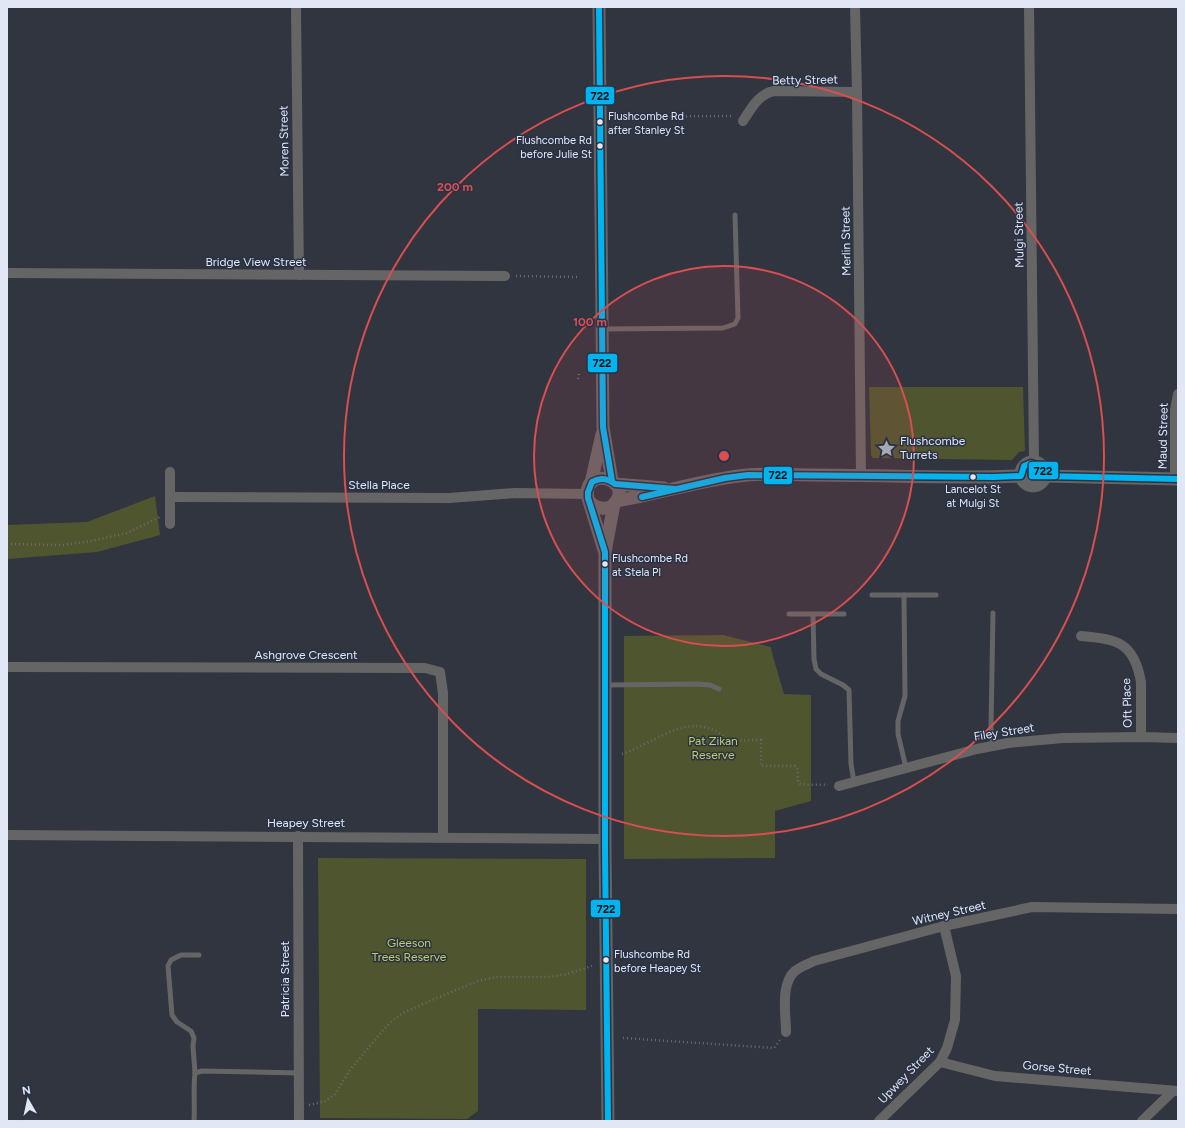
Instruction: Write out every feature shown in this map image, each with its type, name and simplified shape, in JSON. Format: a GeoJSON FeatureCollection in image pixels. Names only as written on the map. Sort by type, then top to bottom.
{"type":"FeatureCollection","features":[{"type":"Feature","properties":{"kind":"street","name":"Moren Street"},"geometry":{"type":"LineString","coordinates":[[296,7],[299,275]]}},
{"type":"Feature","properties":{"kind":"street"},"geometry":{"type":"LineString","coordinates":[[599,7],[603,427],[614,482],[618,492],[605,552],[608,1121]]}},
{"type":"Feature","properties":{"kind":"street","name":"Merlin Street"},"geometry":{"type":"LineString","coordinates":[[854,7],[857,92],[861,475]]}},
{"type":"Feature","properties":{"kind":"street","name":"Mulgi Street"},"geometry":{"type":"LineString","coordinates":[[1029,7],[1034,462]]}},
{"type":"Feature","properties":{"kind":"street","name":"Betty Street"},"geometry":{"type":"LineString","coordinates":[[743,121],[755,103],[769,92],[857,92]]}},
{"type":"Feature","properties":{"kind":"street","name":"Bridge View Street"},"geometry":{"type":"LineString","coordinates":[[7,273],[505,276]]}},
{"type":"Feature","properties":{"kind":"street","name":"Maud Street"},"geometry":{"type":"LineString","coordinates":[[1177,479],[1175,404],[1178,394]]}},
{"type":"Feature","properties":{"kind":"street"},"geometry":{"type":"LineString","coordinates":[[603,427],[589,493],[592,505],[601,509],[615,502],[725,478],[748,475],[1021,476]]}},
{"type":"Feature","properties":{"kind":"street"},"geometry":{"type":"LineString","coordinates":[[1030,462],[1038,463],[1044,468],[1045,476],[1041,483],[1034,486],[1026,484],[1021,476],[1024,466],[1030,462]]}},
{"type":"Feature","properties":{"kind":"street"},"geometry":{"type":"LineString","coordinates":[[170,472],[170,524]]}},
{"type":"Feature","properties":{"kind":"street"},"geometry":{"type":"LineString","coordinates":[[1045,476],[1177,479]]}},
{"type":"Feature","properties":{"kind":"street"},"geometry":{"type":"LineString","coordinates":[[605,552],[589,493],[599,478],[614,482],[676,489]]}},
{"type":"Feature","properties":{"kind":"street","name":"Stella Place"},"geometry":{"type":"LineString","coordinates":[[170,497],[449,498],[515,493],[589,493]]}},
{"type":"Feature","properties":{"kind":"street","name":"Oft Place"},"geometry":{"type":"LineString","coordinates":[[1081,636],[1104,638],[1118,642],[1125,647],[1134,659],[1141,682],[1141,737]]}},
{"type":"Feature","properties":{"kind":"street","name":"Ashgrove Crescent"},"geometry":{"type":"LineString","coordinates":[[7,667],[425,668],[440,672],[443,693],[443,837]]}},
{"type":"Feature","properties":{"kind":"street","name":"Filey Street"},"geometry":{"type":"LineString","coordinates":[[839,786],[994,746],[1063,738],[1178,738]]}},
{"type":"Feature","properties":{"kind":"street","name":"Heapey Street"},"geometry":{"type":"LineString","coordinates":[[7,835],[606,839]]}},
{"type":"Feature","properties":{"kind":"street","name":"Patricia Street"},"geometry":{"type":"LineString","coordinates":[[298,836],[299,1121]]}},
{"type":"Feature","properties":{"kind":"street","name":"Witney Street"},"geometry":{"type":"LineString","coordinates":[[786,1032],[785,994],[789,978],[798,969],[814,961],[944,926],[1032,907],[1178,909]]}},
{"type":"Feature","properties":{"kind":"street","name":"Upwey Street"},"geometry":{"type":"LineString","coordinates":[[879,1121],[940,1062],[947,1048],[955,1020],[956,976],[944,926]]}},
{"type":"Feature","properties":{"kind":"street","name":"Gorse Street"},"geometry":{"type":"LineString","coordinates":[[940,1062],[995,1076],[1175,1091]]}},
{"type":"Feature","properties":{"kind":"street"},"geometry":{"type":"LineString","coordinates":[[1142,1121],[1175,1091]]}},
{"type":"Feature","properties":{"kind":"lane"},"geometry":{"type":"LineString","coordinates":[[603,329],[723,328],[735,324],[738,318],[735,215]]}},
{"type":"Feature","properties":{"kind":"lane"},"geometry":{"type":"LineString","coordinates":[[872,595],[936,595]]}},
{"type":"Feature","properties":{"kind":"lane"},"geometry":{"type":"LineString","coordinates":[[904,595],[905,696],[899,715],[898,727],[899,743],[906,768]]}},
{"type":"Feature","properties":{"kind":"lane"},"geometry":{"type":"LineString","coordinates":[[993,613],[991,727],[994,746]]}},
{"type":"Feature","properties":{"kind":"lane"},"geometry":{"type":"LineString","coordinates":[[789,614],[844,614]]}},
{"type":"Feature","properties":{"kind":"lane"},"geometry":{"type":"LineString","coordinates":[[813,614],[814,659],[816,669],[821,674],[843,685],[849,690],[851,764],[854,782]]}},
{"type":"Feature","properties":{"kind":"lane"},"geometry":{"type":"LineString","coordinates":[[605,685],[697,684],[719,688]]}},
{"type":"Feature","properties":{"kind":"lane"},"geometry":{"type":"LineString","coordinates":[[194,1121],[195,1073],[192,1046],[194,1038],[191,1031],[177,1022],[172,1016],[168,966],[171,960],[181,955],[199,955]]}},
{"type":"Feature","properties":{"kind":"lane"},"geometry":{"type":"LineString","coordinates":[[195,1073],[202,1071],[299,1073]]}},
{"type":"Feature","properties":{"kind":"path"},"geometry":{"type":"LineString","coordinates":[[618,117],[730,116],[743,121]]}},
{"type":"Feature","properties":{"kind":"path"},"geometry":{"type":"LineString","coordinates":[[505,276],[577,277]]}},
{"type":"Feature","properties":{"kind":"path"},"geometry":{"type":"LineString","coordinates":[[578,379],[579,374]]}},
{"type":"Feature","properties":{"kind":"path"},"geometry":{"type":"LineString","coordinates":[[7,544],[63,545],[91,541],[127,533],[170,513]]}},
{"type":"Feature","properties":{"kind":"path"},"geometry":{"type":"LineString","coordinates":[[622,754],[659,736],[683,727],[696,725],[706,726],[729,740],[762,740],[761,766],[795,766],[798,770],[798,783],[802,786],[818,784],[839,786]]}},
{"type":"Feature","properties":{"kind":"path"},"geometry":{"type":"LineString","coordinates":[[299,1107],[326,1101],[334,1094],[350,1070],[379,1035],[393,1020],[403,1013],[478,981],[496,977],[548,977],[567,974],[592,966]]}},
{"type":"Feature","properties":{"kind":"path"},"geometry":{"type":"LineString","coordinates":[[623,1038],[774,1048],[786,1032]]}},
{"type":"Feature","properties":{"kind":"green space"},"geometry":{"type":"Polygon","coordinates":[[[869,387],[1023,387],[1025,451],[1019,452],[1012,460],[873,458],[871,455],[869,387]]]}},
{"type":"Feature","properties":{"kind":"green space"},"geometry":{"type":"Polygon","coordinates":[[[155,496],[160,535],[97,552],[8,559],[7,525],[87,522],[155,496]]]}},
{"type":"Feature","properties":{"kind":"green space","name":"Pat Zikan Reserve"},"geometry":{"type":"Polygon","coordinates":[[[723,635],[771,647],[784,694],[811,695],[811,801],[775,811],[775,858],[624,859],[624,636],[723,635]]]}},
{"type":"Feature","properties":{"kind":"green space","name":"Gleeson Trees Reserve"},"geometry":{"type":"Polygon","coordinates":[[[318,858],[586,859],[586,1010],[478,1009],[478,1111],[467,1119],[320,1118],[318,858]]]}},
{"type":"Feature","properties":{"kind":"transit line","name":"722"},"geometry":{"type":"LineString","coordinates":[[599,7],[603,427],[612,481]]}},
{"type":"Feature","properties":{"kind":"transit line","name":"722"},"geometry":{"type":"LineString","coordinates":[[642,497],[725,478],[748,475],[1021,476],[1024,466],[1031,463],[1041,466],[1045,476],[1178,479]]}},
{"type":"Feature","properties":{"kind":"transit line","name":"722"},"geometry":{"type":"LineString","coordinates":[[608,1121],[605,849],[605,552],[588,498],[588,492],[592,482],[601,479],[609,480],[615,484],[676,489]]}},
{"type":"Feature","properties":{"kind":"place","name":"Flushcombe Rd after Stanley St"},"geometry":{"type":"Point","coordinates":[600,122]}},
{"type":"Feature","properties":{"kind":"place","name":"Flushcombe Rd before Julie St"},"geometry":{"type":"Point","coordinates":[600,146]}},
{"type":"Feature","properties":{"kind":"place","name":"Flushcombe Turrets"},"geometry":{"type":"Point","coordinates":[887,448]}},
{"type":"Feature","properties":{"kind":"place","name":"Lancelot St at Mulgi St"},"geometry":{"type":"Point","coordinates":[973,477]}},
{"type":"Feature","properties":{"kind":"place","name":"Flushcombe Rd at Stela Pl"},"geometry":{"type":"Point","coordinates":[605,564]}},
{"type":"Feature","properties":{"kind":"place","name":"Flushcombe Rd before Heapey St"},"geometry":{"type":"Point","coordinates":[606,960]}}]}
